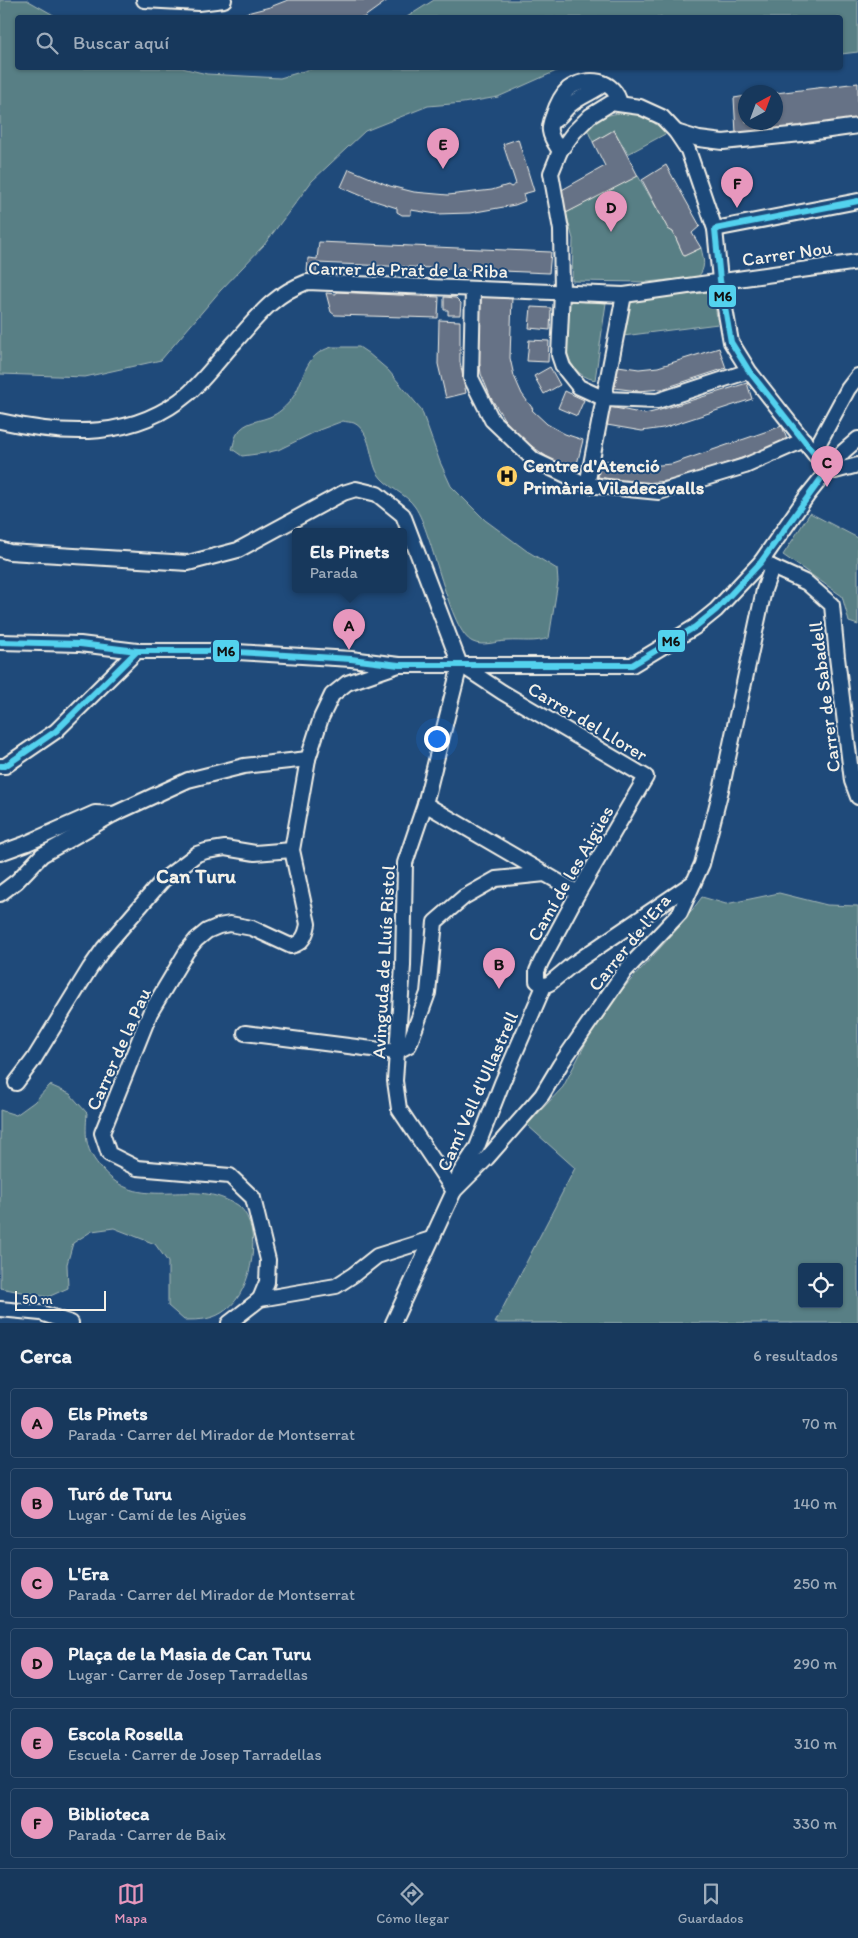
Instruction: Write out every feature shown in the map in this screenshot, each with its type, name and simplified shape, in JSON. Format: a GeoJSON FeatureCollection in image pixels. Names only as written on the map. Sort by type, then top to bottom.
{"type":"FeatureCollection","features":[{"type":"Feature","properties":{"kind":"street"},"geometry":{"type":"LineString","coordinates":[[144,0],[199,3],[224,0]]}},
{"type":"Feature","properties":{"kind":"street"},"geometry":{"type":"LineString","coordinates":[[560,152],[553,142],[550,123],[562,96],[568,89],[584,81],[594,81],[615,90],[620,104]]}},
{"type":"Feature","properties":{"kind":"street"},"geometry":{"type":"LineString","coordinates":[[749,371],[657,401],[605,399],[579,387],[563,367],[559,355],[562,292],[561,230],[551,174],[560,152],[574,132],[590,116],[611,103],[640,107],[662,118],[676,132],[688,150],[716,229],[720,280],[731,342],[749,371],[828,469]]}},
{"type":"Feature","properties":{"kind":"street"},"geometry":{"type":"LineString","coordinates":[[676,132],[723,142],[858,126]]}},
{"type":"Feature","properties":{"kind":"street"},"geometry":{"type":"LineString","coordinates":[[716,229],[858,201]]}},
{"type":"Feature","properties":{"kind":"street","name":"Carrer Nou"},"geometry":{"type":"LineString","coordinates":[[720,280],[858,262]]}},
{"type":"Feature","properties":{"kind":"street","name":"Carrer de Prat de la Riba"},"geometry":{"type":"LineString","coordinates":[[0,421],[44,429],[83,432],[125,426],[156,414],[189,392],[272,300],[291,288],[307,282],[624,295],[720,280]]}},
{"type":"Feature","properties":{"kind":"street"},"geometry":{"type":"LineString","coordinates":[[473,289],[471,378],[492,420],[534,460],[586,485],[659,492],[745,466],[804,440]]}},
{"type":"Feature","properties":{"kind":"street"},"geometry":{"type":"LineString","coordinates":[[586,485],[605,399],[624,295]]}},
{"type":"Feature","properties":{"kind":"street"},"geometry":{"type":"LineString","coordinates":[[814,452],[848,389],[858,376]]}},
{"type":"Feature","properties":{"kind":"street"},"geometry":{"type":"LineString","coordinates":[[0,642],[80,644],[137,651],[220,651],[351,659],[399,665],[632,665],[695,627],[766,564],[807,496],[844,450],[858,439]]}},
{"type":"Feature","properties":{"kind":"street"},"geometry":{"type":"LineString","coordinates":[[828,469],[858,465]]}},
{"type":"Feature","properties":{"kind":"street"},"geometry":{"type":"LineString","coordinates":[[0,549],[9,552],[188,563],[238,550],[343,493],[356,489],[377,494],[403,515],[460,664]]}},
{"type":"Feature","properties":{"kind":"street","name":"Carrer de Sabadell"},"geometry":{"type":"LineString","coordinates":[[766,564],[807,583],[832,605],[852,781],[858,797]]}},
{"type":"Feature","properties":{"kind":"street","name":"Carrer de l'Era"},"geometry":{"type":"LineString","coordinates":[[454,1191],[487,1158],[542,1095],[560,1064],[625,971],[680,913],[702,864],[722,786],[764,590],[766,564]]}},
{"type":"Feature","properties":{"kind":"street"},"geometry":{"type":"LineString","coordinates":[[0,766],[5,766],[56,731],[137,651]]}},
{"type":"Feature","properties":{"kind":"street","name":"Carrer del Llorer"},"geometry":{"type":"LineString","coordinates":[[460,664],[502,692],[646,777]]}},
{"type":"Feature","properties":{"kind":"street","name":"Avinguda de Lluís Ristol"},"geometry":{"type":"LineString","coordinates":[[454,1191],[400,1109],[396,1081],[396,1052],[402,966],[405,864],[425,804],[460,664]]}},
{"type":"Feature","properties":{"kind":"street","name":"Carrer de la Pau"},"geometry":{"type":"LineString","coordinates":[[260,1299],[267,1282],[268,1260],[253,1198],[230,1176],[137,1168],[109,1154],[102,1134],[150,1013],[187,951],[196,940],[207,931],[230,924],[252,928],[291,946],[303,939],[308,924],[292,850],[308,759],[321,718],[326,704],[347,683],[399,665]]}},
{"type":"Feature","properties":{"kind":"street"},"geometry":{"type":"LineString","coordinates":[[0,894],[17,881],[42,855],[114,814],[188,780],[244,766],[308,759]]}},
{"type":"Feature","properties":{"kind":"street","name":"Camí de les Aigües"},"geometry":{"type":"LineString","coordinates":[[544,986],[537,981],[537,971],[578,893],[646,777]]}},
{"type":"Feature","properties":{"kind":"street"},"geometry":{"type":"LineString","coordinates":[[425,804],[578,893]]}},
{"type":"Feature","properties":{"kind":"street"},"geometry":{"type":"LineString","coordinates":[[0,853],[95,813],[114,814]]}},
{"type":"Feature","properties":{"kind":"street"},"geometry":{"type":"LineString","coordinates":[[16,1083],[104,948],[126,925],[152,890],[163,880],[197,854],[206,851],[225,848],[255,853],[292,850]]}},
{"type":"Feature","properties":{"kind":"street"},"geometry":{"type":"LineString","coordinates":[[245,1033],[396,1052],[409,1045],[428,993],[435,922],[464,897],[496,879],[545,874]]}},
{"type":"Feature","properties":{"kind":"street"},"geometry":{"type":"LineString","coordinates":[[544,986],[573,964],[694,882]]}},
{"type":"Feature","properties":{"kind":"street","name":"Camí Vell d'Ullastrell"},"geometry":{"type":"LineString","coordinates":[[393,1323],[454,1191],[460,1173],[477,1147],[502,1083],[544,986]]}},
{"type":"Feature","properties":{"kind":"street"},"geometry":{"type":"LineString","coordinates":[[229,1323],[260,1299],[336,1286],[377,1256],[431,1239]]}},
{"type":"Feature","properties":{"kind":"street"},"geometry":{"type":"LineString","coordinates":[[0,1308],[42,1313],[71,1323]]}},
{"type":"Feature","properties":{"kind":"green space"},"geometry":{"type":"Polygon","coordinates":[[[0,0],[27,0],[53,15],[15,15],[15,70],[190,70],[207,74],[280,78],[307,70],[559,70],[498,97],[428,106],[365,131],[312,181],[264,245],[220,291],[161,360],[85,377],[0,374],[0,0]]]}},
{"type":"Feature","properties":{"kind":"green space"},"geometry":{"type":"Polygon","coordinates":[[[434,0],[858,0],[858,52],[843,54],[843,15],[410,15],[434,0]]]}},
{"type":"Feature","properties":{"kind":"green space"},"geometry":{"type":"Polygon","coordinates":[[[629,112],[644,115],[667,133],[628,154],[614,130],[593,142],[587,129],[592,124],[606,116],[629,112]]]}},
{"type":"Feature","properties":{"kind":"green space"},"geometry":{"type":"Polygon","coordinates":[[[637,174],[668,228],[673,232],[684,256],[701,248],[704,264],[701,274],[698,277],[647,282],[572,281],[573,239],[566,213],[637,174]]]}},
{"type":"Feature","properties":{"kind":"green space"},"geometry":{"type":"Polygon","coordinates":[[[713,292],[718,324],[623,336],[630,300],[713,292]]]}},
{"type":"Feature","properties":{"kind":"green space"},"geometry":{"type":"Polygon","coordinates":[[[567,301],[606,303],[595,380],[583,376],[570,359],[566,337],[567,301]]]}},
{"type":"Feature","properties":{"kind":"green space"},"geometry":{"type":"Polygon","coordinates":[[[332,347],[359,347],[388,370],[421,409],[440,462],[451,486],[485,520],[527,551],[557,569],[558,582],[549,638],[533,641],[481,644],[473,642],[464,634],[449,602],[422,520],[411,502],[386,483],[378,474],[367,439],[360,427],[354,423],[343,421],[319,430],[278,450],[265,453],[242,456],[232,449],[240,429],[279,412],[296,392],[310,362],[322,351],[332,347]]]}},
{"type":"Feature","properties":{"kind":"green space"},"geometry":{"type":"Polygon","coordinates":[[[810,513],[858,538],[858,625],[849,622],[842,596],[783,555],[810,513]]]}},
{"type":"Feature","properties":{"kind":"green space"},"geometry":{"type":"Polygon","coordinates":[[[779,893],[827,905],[858,906],[858,1323],[495,1323],[575,1168],[527,1125],[563,1087],[602,1012],[680,926],[702,897],[726,904],[779,893]]]}},
{"type":"Feature","properties":{"kind":"green space"},"geometry":{"type":"Polygon","coordinates":[[[50,1085],[70,1094],[87,1113],[86,1137],[89,1150],[96,1162],[116,1182],[131,1189],[147,1193],[213,1195],[233,1202],[247,1216],[253,1244],[252,1259],[243,1288],[236,1300],[222,1313],[212,1317],[184,1320],[168,1306],[168,1262],[155,1244],[114,1228],[92,1231],[73,1243],[67,1264],[68,1288],[48,1297],[0,1288],[0,1110],[16,1115],[34,1102],[50,1085]]]}},
{"type":"Feature","properties":{"kind":"building"},"geometry":{"type":"Polygon","coordinates":[[[288,0],[388,0],[367,15],[239,15],[288,0]]]}},
{"type":"Feature","properties":{"kind":"building"},"geometry":{"type":"Polygon","coordinates":[[[858,83],[858,124],[783,130],[783,92],[858,83]]]}},
{"type":"Feature","properties":{"kind":"building"},"geometry":{"type":"Polygon","coordinates":[[[738,97],[738,130],[777,130],[736,133],[734,98],[738,97]]]}},
{"type":"Feature","properties":{"kind":"building"},"geometry":{"type":"Polygon","coordinates":[[[614,130],[638,176],[566,213],[560,191],[605,166],[593,142],[614,130]]]}},
{"type":"Feature","properties":{"kind":"building"},"geometry":{"type":"Polygon","coordinates":[[[518,139],[534,191],[523,194],[525,201],[515,205],[470,213],[437,214],[411,210],[411,215],[402,215],[397,212],[397,208],[341,187],[349,169],[390,186],[414,192],[448,195],[492,190],[508,185],[511,187],[516,184],[503,144],[518,139]]]}},
{"type":"Feature","properties":{"kind":"building"},"geometry":{"type":"Polygon","coordinates":[[[666,165],[700,226],[692,233],[701,248],[684,256],[673,232],[668,229],[642,180],[666,165]]]}},
{"type":"Feature","properties":{"kind":"building"},"geometry":{"type":"Polygon","coordinates":[[[319,242],[551,252],[549,273],[317,263],[316,273],[307,272],[308,258],[317,259],[319,242]]]}},
{"type":"Feature","properties":{"kind":"building"},"geometry":{"type":"Polygon","coordinates":[[[336,292],[439,297],[438,318],[335,315],[331,312],[326,293],[336,294],[336,292]]]}},
{"type":"Feature","properties":{"kind":"building"},"geometry":{"type":"Polygon","coordinates":[[[481,294],[512,296],[510,358],[514,376],[532,410],[547,424],[565,434],[583,440],[575,472],[553,461],[520,438],[504,419],[491,398],[481,374],[479,359],[481,294]]]}},
{"type":"Feature","properties":{"kind":"building"},"geometry":{"type":"Polygon","coordinates":[[[444,297],[456,298],[461,303],[460,315],[448,315],[448,310],[444,310],[444,297]]]}},
{"type":"Feature","properties":{"kind":"building"},"geometry":{"type":"Polygon","coordinates":[[[531,307],[551,308],[550,330],[529,328],[531,307]]]}},
{"type":"Feature","properties":{"kind":"building"},"geometry":{"type":"Polygon","coordinates":[[[439,320],[460,321],[460,362],[466,393],[446,398],[438,364],[439,320]]]}},
{"type":"Feature","properties":{"kind":"building"},"geometry":{"type":"Polygon","coordinates":[[[529,340],[549,341],[548,362],[527,361],[529,340]]]}},
{"type":"Feature","properties":{"kind":"building"},"geometry":{"type":"Polygon","coordinates":[[[719,348],[726,368],[662,389],[638,391],[614,388],[618,366],[639,369],[658,367],[719,348]]]}},
{"type":"Feature","properties":{"kind":"building"},"geometry":{"type":"Polygon","coordinates":[[[550,367],[560,385],[544,394],[534,376],[550,367]]]}},
{"type":"Feature","properties":{"kind":"building"},"geometry":{"type":"Polygon","coordinates":[[[747,383],[752,399],[663,428],[642,431],[607,425],[610,407],[645,414],[747,383]]]}},
{"type":"Feature","properties":{"kind":"building"},"geometry":{"type":"Polygon","coordinates":[[[565,391],[584,400],[577,416],[558,408],[565,391]]]}},
{"type":"Feature","properties":{"kind":"building"},"geometry":{"type":"Polygon","coordinates":[[[782,426],[788,442],[677,480],[645,483],[633,481],[633,483],[598,477],[601,460],[648,466],[672,464],[782,426]]]}},
{"type":"Feature","properties":{"kind":"transit line","name":"M6"},"geometry":{"type":"LineString","coordinates":[[823,476],[820,471],[823,465],[749,371],[731,342],[720,280],[715,229],[858,201]]}},
{"type":"Feature","properties":{"kind":"transit line","name":"M6"},"geometry":{"type":"LineString","coordinates":[[0,642],[80,644],[137,651],[220,651],[351,659],[399,665],[632,665],[695,627],[716,610],[761,562],[823,476]]}},
{"type":"Feature","properties":{"kind":"transit line","name":"M6"},"geometry":{"type":"LineString","coordinates":[[0,766],[5,766],[56,731],[137,651]]}},
{"type":"Feature","properties":{"kind":"place","name":"Escola Rosella"},"geometry":{"type":"Point","coordinates":[443,169]}},
{"type":"Feature","properties":{"kind":"place","name":"Biblioteca"},"geometry":{"type":"Point","coordinates":[737,208]}},
{"type":"Feature","properties":{"kind":"place","name":"Plaça de la Masia de Can Turu"},"geometry":{"type":"Point","coordinates":[611,232]}},
{"type":"Feature","properties":{"kind":"place","name":"Centre d'Atenció Primària Viladecavalls"},"geometry":{"type":"Point","coordinates":[507,476]}},
{"type":"Feature","properties":{"kind":"place","name":"L'Era"},"geometry":{"type":"Point","coordinates":[827,487]}},
{"type":"Feature","properties":{"kind":"place","name":"Els Pinets"},"geometry":{"type":"Point","coordinates":[349,650]}},
{"type":"Feature","properties":{"kind":"place","name":"Turó de Turu"},"geometry":{"type":"Point","coordinates":[499,989]}},
{"type":"Feature","properties":{"kind":"district","name":"Can Turu"},"geometry":{"type":"Point","coordinates":[196,876]}}]}
